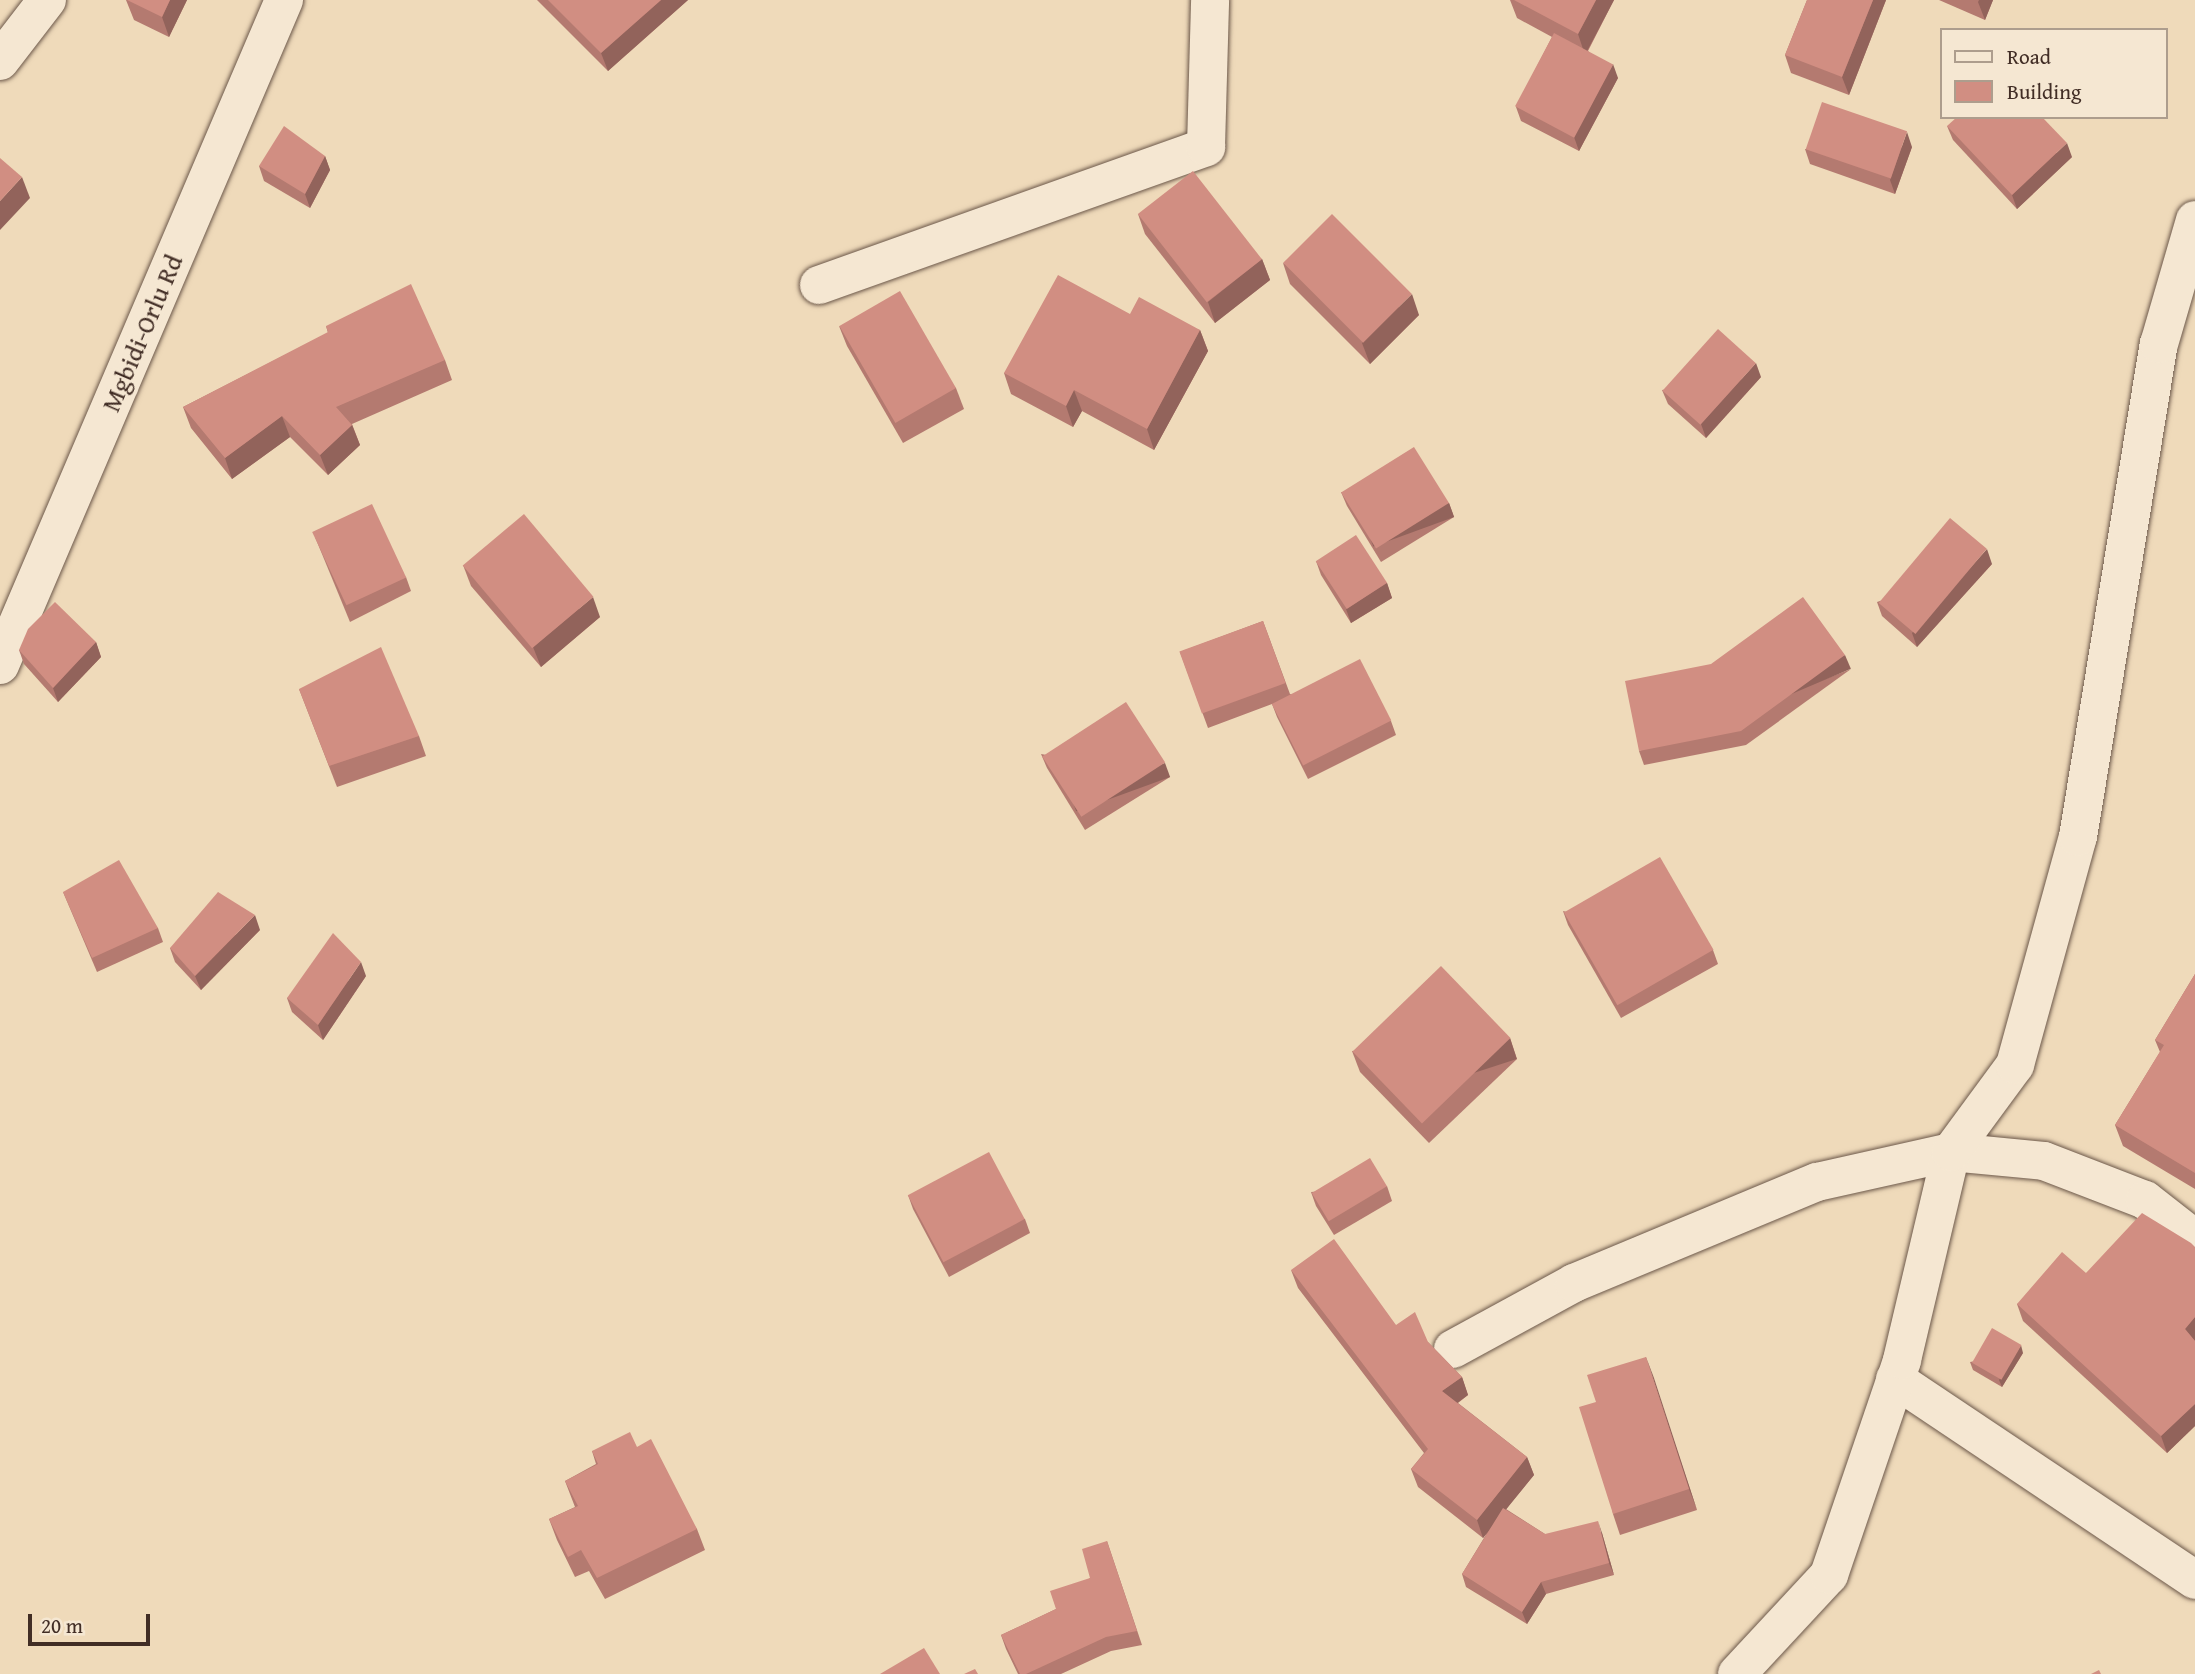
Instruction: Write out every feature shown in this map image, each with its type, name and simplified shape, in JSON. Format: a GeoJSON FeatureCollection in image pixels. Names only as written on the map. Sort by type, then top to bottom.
{"type":"FeatureCollection","features":[{"type":"Feature","properties":{"kind":"street"},"geometry":{"type":"LineString","coordinates":[[0,61],[47,0]]}},
{"type":"Feature","properties":{"kind":"street","name":"Mgbidi-Orlu Rd"},"geometry":{"type":"LineString","coordinates":[[0,665],[284,0]]}},
{"type":"Feature","properties":{"kind":"street"},"geometry":{"type":"LineString","coordinates":[[820,285],[1206,147],[1210,0]]}},
{"type":"Feature","properties":{"kind":"street"},"geometry":{"type":"LineString","coordinates":[[1737,1674],[1829,1575],[1895,1379],[1951,1152],[2015,1065],[2078,836],[2159,344],[2195,220]]}},
{"type":"Feature","properties":{"kind":"street"},"geometry":{"type":"LineString","coordinates":[[1453,1349],[1574,1283],[1816,1182],[1951,1152],[2044,1161],[2145,1200],[2195,1239]]}},
{"type":"Feature","properties":{"kind":"street"},"geometry":{"type":"LineString","coordinates":[[1895,1379],[2195,1580]]}},
{"type":"Feature","properties":{"kind":"building"},"geometry":{"type":"Polygon","coordinates":[[[127,0],[170,0],[162,17],[127,0]]]}},
{"type":"Feature","properties":{"kind":"building"},"geometry":{"type":"Polygon","coordinates":[[[548,0],[661,0],[601,53],[548,0]]]}},
{"type":"Feature","properties":{"kind":"building"},"geometry":{"type":"Polygon","coordinates":[[[1514,0],[1596,0],[1578,34],[1514,0]]]}},
{"type":"Feature","properties":{"kind":"building"},"geometry":{"type":"Polygon","coordinates":[[[1807,0],[1873,0],[1842,77],[1785,55],[1807,0]]]}},
{"type":"Feature","properties":{"kind":"building"},"geometry":{"type":"Polygon","coordinates":[[[1554,33],[1613,64],[1574,138],[1515,106],[1554,33]]]}},
{"type":"Feature","properties":{"kind":"building"},"geometry":{"type":"Polygon","coordinates":[[[1822,102],[1907,131],[1891,179],[1806,149],[1822,102]]]}},
{"type":"Feature","properties":{"kind":"building"},"geometry":{"type":"Polygon","coordinates":[[[1955,119],[2044,119],[2067,143],[2012,195],[1947,126],[1955,119]]]}},
{"type":"Feature","properties":{"kind":"building"},"geometry":{"type":"Polygon","coordinates":[[[284,126],[325,156],[305,194],[259,166],[284,126]]]}},
{"type":"Feature","properties":{"kind":"building"},"geometry":{"type":"Polygon","coordinates":[[[0,158],[22,177],[0,201],[0,158]]]}},
{"type":"Feature","properties":{"kind":"building"},"geometry":{"type":"Polygon","coordinates":[[[1193,171],[1262,259],[1207,302],[1138,214],[1193,171]]]}},
{"type":"Feature","properties":{"kind":"building"},"geometry":{"type":"Polygon","coordinates":[[[1332,214],[1412,294],[1363,343],[1283,263],[1332,214]]]}},
{"type":"Feature","properties":{"kind":"building"},"geometry":{"type":"Polygon","coordinates":[[[1058,275],[1130,314],[1139,297],[1200,330],[1147,429],[1074,390],[1066,406],[1004,373],[1058,275]]]}},
{"type":"Feature","properties":{"kind":"building"},"geometry":{"type":"Polygon","coordinates":[[[411,284],[445,360],[336,407],[352,425],[320,455],[282,416],[225,458],[183,407],[328,332],[326,326],[411,284]]]}},
{"type":"Feature","properties":{"kind":"building"},"geometry":{"type":"Polygon","coordinates":[[[900,291],[956,388],[895,423],[839,326],[900,291]]]}},
{"type":"Feature","properties":{"kind":"building"},"geometry":{"type":"Polygon","coordinates":[[[1718,329],[1756,363],[1700,425],[1662,391],[1718,329]]]}},
{"type":"Feature","properties":{"kind":"building"},"geometry":{"type":"Polygon","coordinates":[[[1414,447],[1449,503],[1376,549],[1341,493],[1414,447]]]}},
{"type":"Feature","properties":{"kind":"building"},"geometry":{"type":"Polygon","coordinates":[[[372,504],[406,577],[346,605],[312,532],[372,504]]]}},
{"type":"Feature","properties":{"kind":"building"},"geometry":{"type":"Polygon","coordinates":[[[524,514],[593,597],[532,648],[463,565],[524,514]]]}},
{"type":"Feature","properties":{"kind":"building"},"geometry":{"type":"Polygon","coordinates":[[[1950,518],[1987,549],[1915,634],[1879,603],[1950,518]]]}},
{"type":"Feature","properties":{"kind":"building"},"geometry":{"type":"Polygon","coordinates":[[[1356,535],[1387,583],[1347,609],[1316,561],[1356,535]]]}},
{"type":"Feature","properties":{"kind":"building"},"geometry":{"type":"Polygon","coordinates":[[[1803,597],[1845,655],[1741,731],[1639,751],[1625,681],[1711,664],[1803,597]]]}},
{"type":"Feature","properties":{"kind":"building"},"geometry":{"type":"Polygon","coordinates":[[[55,602],[96,642],[53,688],[19,650],[28,629],[55,602]]]}},
{"type":"Feature","properties":{"kind":"building"},"geometry":{"type":"Polygon","coordinates":[[[1263,621],[1286,683],[1202,713],[1179,651],[1263,621]]]}},
{"type":"Feature","properties":{"kind":"building"},"geometry":{"type":"Polygon","coordinates":[[[381,647],[419,736],[329,766],[299,689],[381,647]]]}},
{"type":"Feature","properties":{"kind":"building"},"geometry":{"type":"Polygon","coordinates":[[[1360,659],[1391,720],[1303,765],[1272,704],[1360,659]]]}},
{"type":"Feature","properties":{"kind":"building"},"geometry":{"type":"Polygon","coordinates":[[[1126,702],[1165,762],[1081,817],[1042,756],[1126,702]]]}},
{"type":"Feature","properties":{"kind":"building"},"geometry":{"type":"Polygon","coordinates":[[[1660,857],[1714,950],[1617,1005],[1564,912],[1660,857]]]}},
{"type":"Feature","properties":{"kind":"building"},"geometry":{"type":"Polygon","coordinates":[[[119,860],[158,928],[92,958],[63,892],[119,860]]]}},
{"type":"Feature","properties":{"kind":"building"},"geometry":{"type":"Polygon","coordinates":[[[218,892],[255,915],[195,976],[170,948],[218,892]]]}},
{"type":"Feature","properties":{"kind":"building"},"geometry":{"type":"Polygon","coordinates":[[[333,933],[361,962],[318,1025],[287,998],[333,933]]]}},
{"type":"Feature","properties":{"kind":"building"},"geometry":{"type":"Polygon","coordinates":[[[1441,966],[1510,1038],[1422,1123],[1353,1051],[1441,966]]]}},
{"type":"Feature","properties":{"kind":"building"},"geometry":{"type":"Polygon","coordinates":[[[2195,974],[2195,1173],[2115,1125],[2164,1045],[2155,1040],[2195,974]]]}},
{"type":"Feature","properties":{"kind":"building"},"geometry":{"type":"Polygon","coordinates":[[[989,1152],[1025,1219],[943,1262],[908,1195],[989,1152]]]}},
{"type":"Feature","properties":{"kind":"building"},"geometry":{"type":"Polygon","coordinates":[[[1370,1158],[1387,1186],[1329,1221],[1312,1193],[1370,1158]]]}},
{"type":"Feature","properties":{"kind":"building"},"geometry":{"type":"Polygon","coordinates":[[[2142,1213],[2195,1247],[2195,1317],[2185,1329],[2195,1341],[2195,1404],[2161,1436],[2017,1304],[2062,1252],[2086,1273],[2142,1213]]]}},
{"type":"Feature","properties":{"kind":"building"},"geometry":{"type":"Polygon","coordinates":[[[1334,1239],[1396,1325],[1415,1312],[1428,1342],[1462,1377],[1442,1391],[1527,1457],[1477,1520],[1411,1469],[1428,1449],[1291,1270],[1334,1239]]]}},
{"type":"Feature","properties":{"kind":"building"},"geometry":{"type":"Polygon","coordinates":[[[1992,1328],[2021,1345],[2001,1380],[1972,1363],[1992,1328]]]}},
{"type":"Feature","properties":{"kind":"building"},"geometry":{"type":"Polygon","coordinates":[[[1646,1357],[1689,1489],[1613,1514],[1579,1407],[1596,1402],[1587,1375],[1646,1357]]]}},
{"type":"Feature","properties":{"kind":"building"},"geometry":{"type":"Polygon","coordinates":[[[630,1432],[637,1447],[651,1439],[697,1529],[597,1578],[581,1550],[568,1557],[549,1519],[578,1506],[565,1481],[598,1464],[592,1451],[630,1432]]]}},
{"type":"Feature","properties":{"kind":"building"},"geometry":{"type":"Polygon","coordinates":[[[1503,1508],[1545,1534],[1598,1521],[1609,1563],[1541,1582],[1522,1612],[1462,1574],[1503,1508]]]}},
{"type":"Feature","properties":{"kind":"building"},"geometry":{"type":"Polygon","coordinates":[[[1107,1541],[1137,1631],[1106,1637],[1026,1674],[1020,1674],[1001,1635],[1056,1609],[1050,1591],[1090,1578],[1082,1549],[1107,1541]]]}},
{"type":"Feature","properties":{"kind":"building"},"geometry":{"type":"Polygon","coordinates":[[[924,1648],[940,1674],[880,1674],[924,1648]]]}},
{"type":"Feature","properties":{"kind":"building"},"geometry":{"type":"Polygon","coordinates":[[[975,1669],[978,1674],[964,1674],[975,1669]]]}}]}
